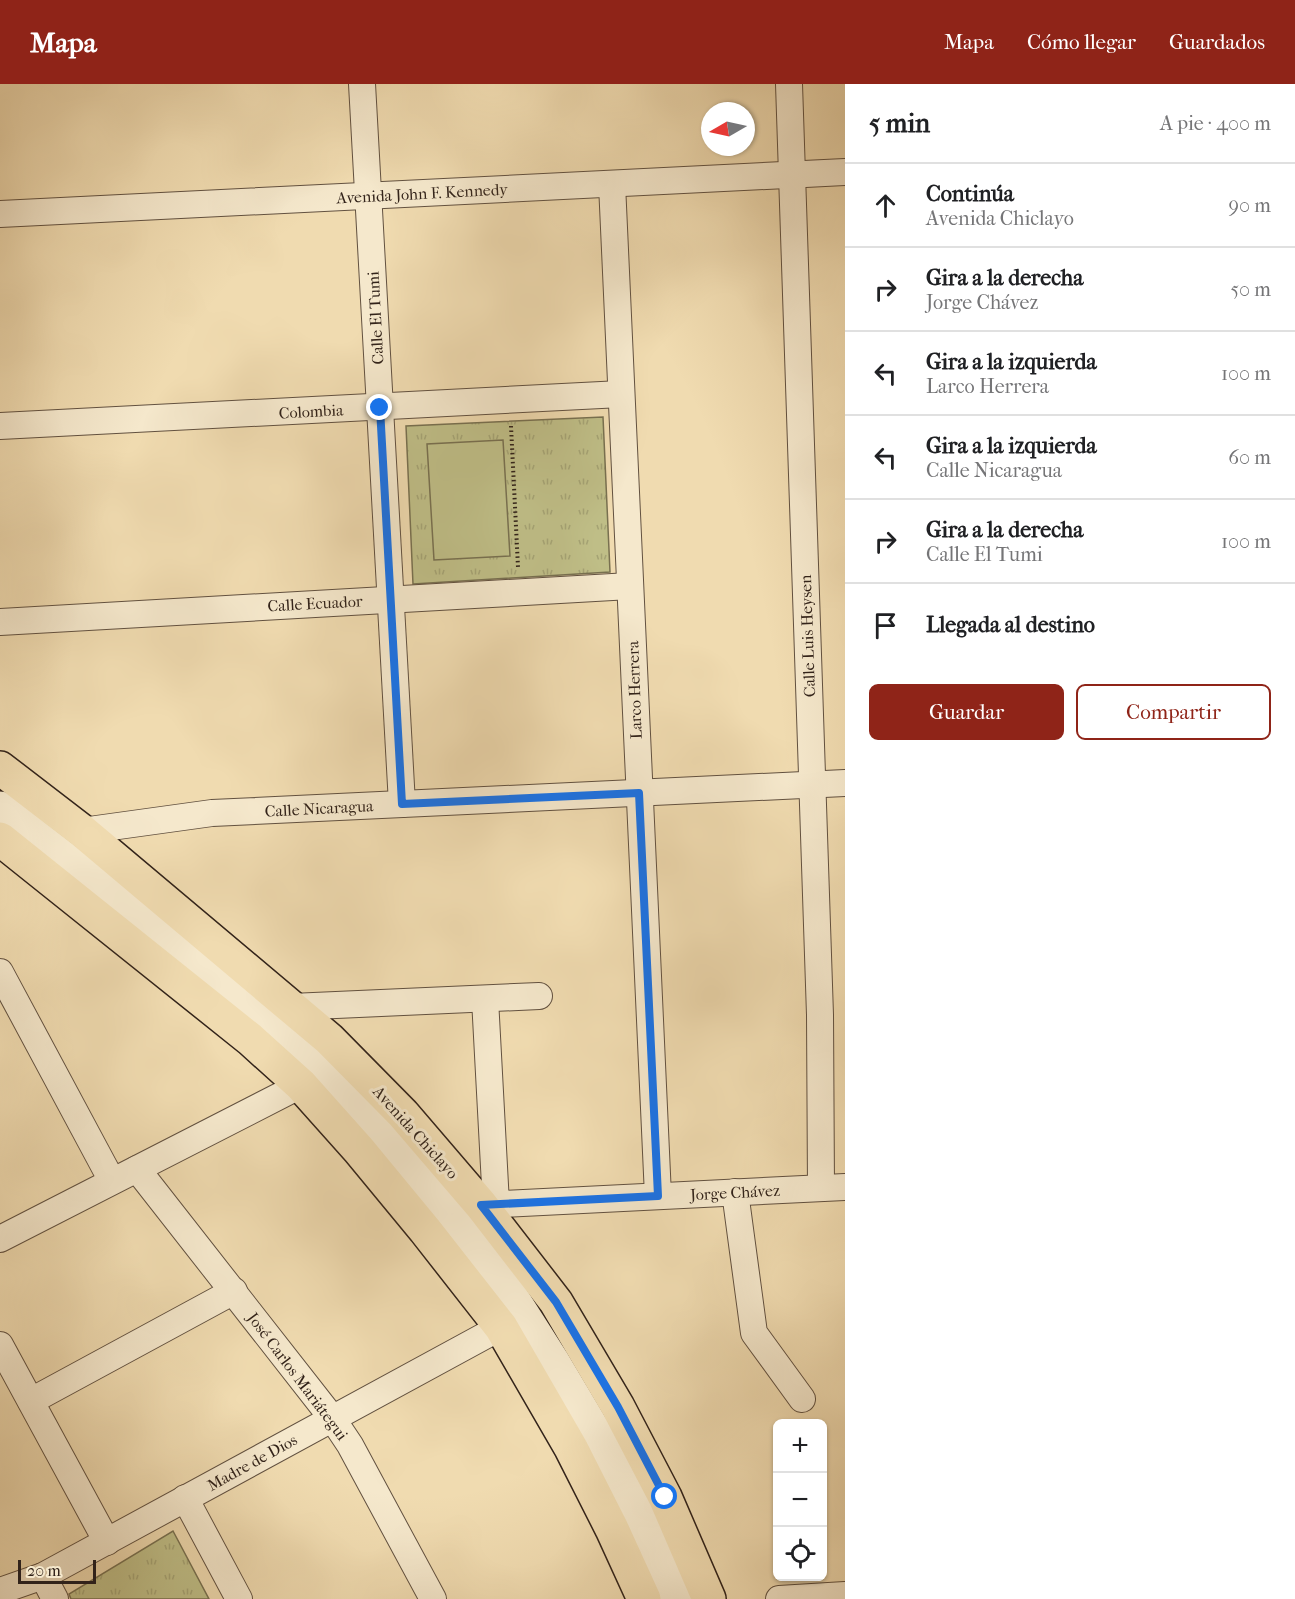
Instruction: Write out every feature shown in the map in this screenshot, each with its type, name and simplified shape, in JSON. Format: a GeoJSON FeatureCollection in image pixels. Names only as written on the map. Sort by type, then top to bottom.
{"type":"FeatureCollection","features":[{"type":"Feature","properties":{"kind":"main road","name":"Avenida Chiclayo"},"geometry":{"type":"LineString","coordinates":[[0,768],[82,831],[329,1039],[488,1205],[556,1302],[612,1397],[665,1497],[709,1599]]}},
{"type":"Feature","properties":{"kind":"main road"},"geometry":{"type":"LineString","coordinates":[[6,850],[250,1039],[301,1086],[359,1150],[501,1327],[571,1448],[644,1599]]}},
{"type":"Feature","properties":{"kind":"street","name":"Calle El Tumi"},"geometry":{"type":"LineString","coordinates":[[362,84],[402,804]]}},
{"type":"Feature","properties":{"kind":"street","name":"Calle Luis Heysen"},"geometry":{"type":"LineString","coordinates":[[789,84],[820,1015],[833,1188]]}},
{"type":"Feature","properties":{"kind":"street","name":"Avenida John F. Kennedy"},"geometry":{"type":"LineString","coordinates":[[0,214],[845,172]]}},
{"type":"Feature","properties":{"kind":"street","name":"Larco Herrera"},"geometry":{"type":"LineString","coordinates":[[612,184],[658,1196]]}},
{"type":"Feature","properties":{"kind":"street","name":"Colombia"},"geometry":{"type":"LineString","coordinates":[[0,426],[621,394]]}},
{"type":"Feature","properties":{"kind":"street","name":"Calle Ecuador"},"geometry":{"type":"LineString","coordinates":[[0,622],[630,586]]}},
{"type":"Feature","properties":{"kind":"street","name":"Calle Nicaragua"},"geometry":{"type":"LineString","coordinates":[[82,831],[212,813],[845,783]]}},
{"type":"Feature","properties":{"kind":"street","name":"Avenida Chiclayo"},"geometry":{"type":"LineString","coordinates":[[0,808],[214,975],[278,1029],[343,1089],[398,1151],[451,1214],[501,1280],[552,1360],[605,1449],[649,1537],[675,1599]]}},
{"type":"Feature","properties":{"kind":"street"},"geometry":{"type":"LineString","coordinates":[[0,972],[112,1181]]}},
{"type":"Feature","properties":{"kind":"street"},"geometry":{"type":"LineString","coordinates":[[291,1006],[539,996]]}},
{"type":"Feature","properties":{"kind":"street"},"geometry":{"type":"LineString","coordinates":[[485,999],[488,1205]]}},
{"type":"Feature","properties":{"kind":"street"},"geometry":{"type":"LineString","coordinates":[[0,1239],[301,1086]]}},
{"type":"Feature","properties":{"kind":"street","name":"José Carlos Mariátegui"},"geometry":{"type":"LineString","coordinates":[[137,1169],[332,1418],[350,1445],[433,1599]]}},
{"type":"Feature","properties":{"kind":"street","name":"Jorge Chávez"},"geometry":{"type":"LineString","coordinates":[[488,1205],[833,1188]]}},
{"type":"Feature","properties":{"kind":"street"},"geometry":{"type":"LineString","coordinates":[[735,1192],[754,1333],[802,1399]]}},
{"type":"Feature","properties":{"kind":"street"},"geometry":{"type":"LineString","coordinates":[[31,1401],[234,1291]]}},
{"type":"Feature","properties":{"kind":"street","name":"Madre de Dios"},"geometry":{"type":"LineString","coordinates":[[0,1591],[43,1576],[501,1327]]}},
{"type":"Feature","properties":{"kind":"street"},"geometry":{"type":"LineString","coordinates":[[0,1345],[107,1542]]}},
{"type":"Feature","properties":{"kind":"street"},"geometry":{"type":"LineString","coordinates":[[186,1498],[240,1599]]}},
{"type":"Feature","properties":{"kind":"street"},"geometry":{"type":"LineString","coordinates":[[43,1576],[55,1599]]}},
{"type":"Feature","properties":{"kind":"street"},"geometry":{"type":"LineString","coordinates":[[779,1599],[845,1595]]}},
{"type":"Feature","properties":{"kind":"path"},"geometry":{"type":"LineString","coordinates":[[511,426],[518,571]]}},
{"type":"Feature","properties":{"kind":"green space"},"geometry":{"type":"Polygon","coordinates":[[[603,417],[610,572],[413,584],[406,426],[603,417]]]}},
{"type":"Feature","properties":{"kind":"green space"},"geometry":{"type":"Polygon","coordinates":[[[503,440],[510,556],[434,560],[427,444],[503,440]]]}},
{"type":"Feature","properties":{"kind":"green space"},"geometry":{"type":"Polygon","coordinates":[[[173,1531],[209,1599],[71,1599],[69,1594],[173,1531]]]}},
{"type":"Feature","properties":{"kind":"route"},"geometry":{"type":"LineString","coordinates":[[380,408],[402,804],[639,793],[658,1196],[481,1205],[556,1302],[618,1407],[665,1497]]}}]}
